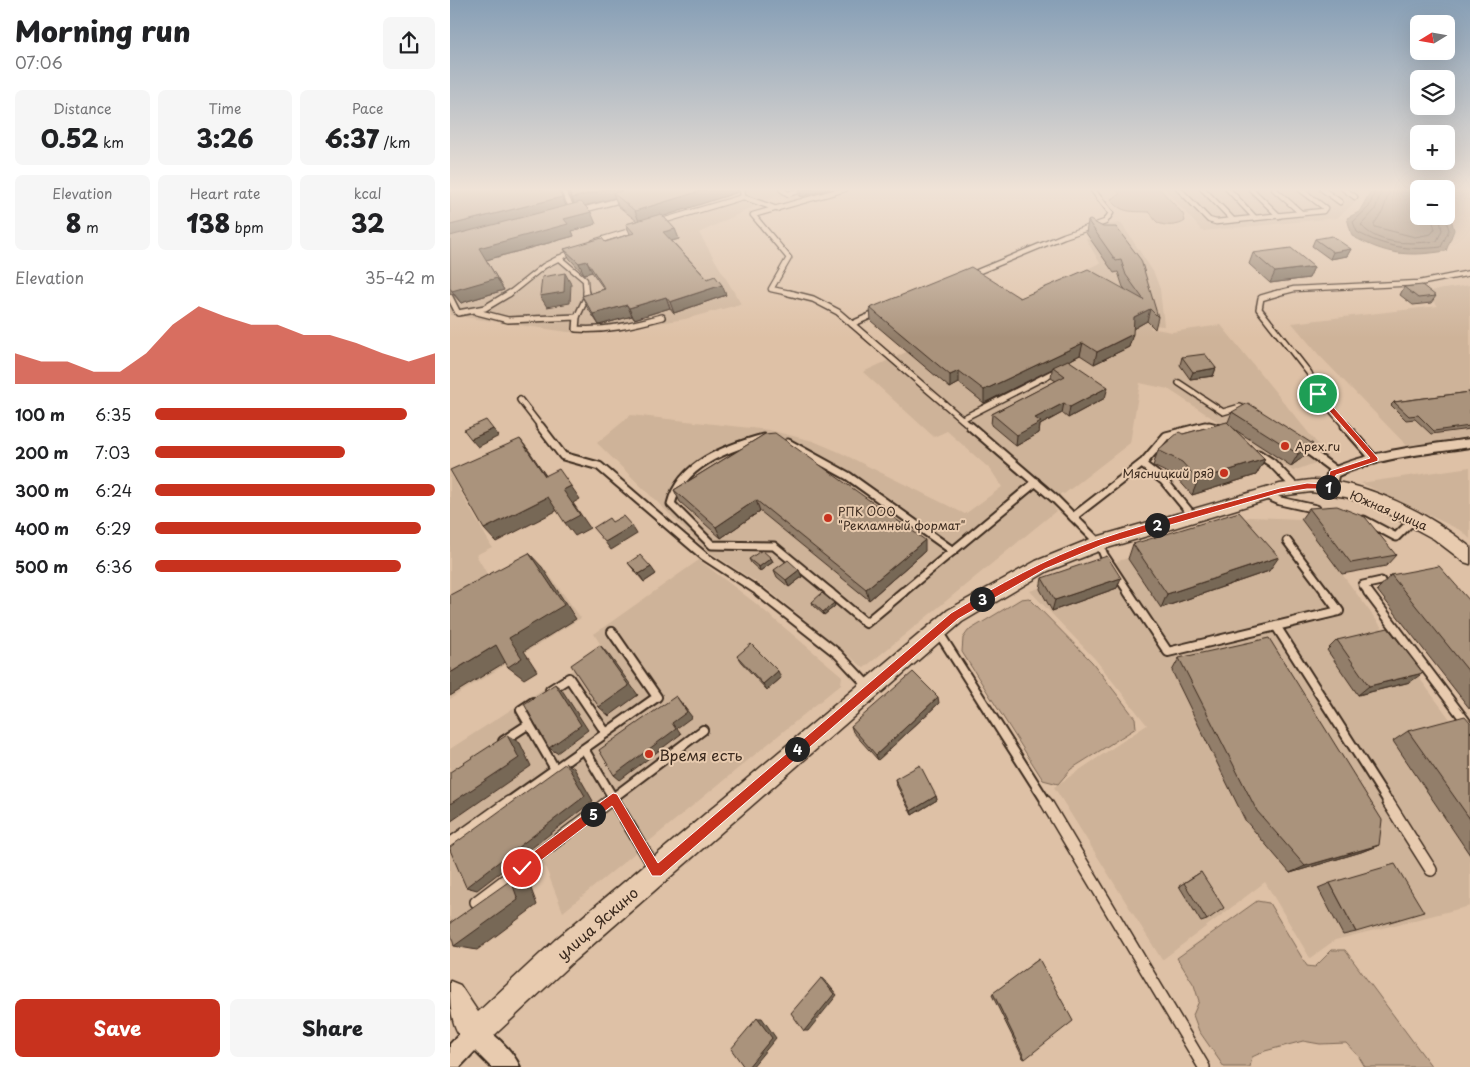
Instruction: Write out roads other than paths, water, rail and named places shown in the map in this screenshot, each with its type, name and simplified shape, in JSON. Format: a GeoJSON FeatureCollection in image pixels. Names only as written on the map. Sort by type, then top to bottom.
{"type":"FeatureCollection","features":[{"type":"Feature","properties":{"kind":"street"},"geometry":{"type":"LineString","coordinates":[[1333,479],[1375,460],[1470,443]]}},
{"type":"Feature","properties":{"kind":"street","name":"улица Яскино"},"geometry":{"type":"LineString","coordinates":[[475,1034],[565,950],[869,687],[954,616],[996,590],[1042,566],[1100,543],[1266,494],[1333,479]]}},
{"type":"Feature","properties":{"kind":"street","name":"Южная улица"},"geometry":{"type":"LineString","coordinates":[[1333,479],[1360,495],[1414,518],[1456,544],[1470,557]]}},
{"type":"Feature","properties":{"kind":"street"},"geometry":{"type":"LineString","coordinates":[[450,996],[475,1034],[508,1067]]}},
{"type":"Feature","properties":{"kind":"street"},"geometry":{"type":"LineString","coordinates":[[450,1061],[475,1034]]}},
{"type":"Feature","properties":{"kind":"lane"},"geometry":{"type":"LineString","coordinates":[[589,243],[603,239]]}},
{"type":"Feature","properties":{"kind":"lane"},"geometry":{"type":"LineString","coordinates":[[773,239],[789,258],[771,289],[813,298],[838,312],[1036,482],[1100,543],[1104,555],[1168,652],[1339,611],[1288,540]]}},
{"type":"Feature","properties":{"kind":"lane"},"geometry":{"type":"LineString","coordinates":[[962,278],[1057,239]]}},
{"type":"Feature","properties":{"kind":"lane"},"geometry":{"type":"LineString","coordinates":[[450,297],[458,314],[477,312],[502,301],[545,265],[582,247]]}},
{"type":"Feature","properties":{"kind":"lane"},"geometry":{"type":"LineString","coordinates":[[559,258],[585,280],[586,298],[577,317],[576,329],[596,331],[628,327],[662,317]]}},
{"type":"Feature","properties":{"kind":"lane"},"geometry":{"type":"LineString","coordinates":[[1375,460],[1318,394],[1309,373],[1259,309],[1262,298],[1294,289],[1419,283],[1470,273]]}},
{"type":"Feature","properties":{"kind":"lane"},"geometry":{"type":"LineString","coordinates":[[852,324],[889,308]]}},
{"type":"Feature","properties":{"kind":"lane"},"geometry":{"type":"LineString","coordinates":[[477,312],[508,320],[577,317]]}},
{"type":"Feature","properties":{"kind":"lane"},"geometry":{"type":"LineString","coordinates":[[962,419],[1063,367]]}},
{"type":"Feature","properties":{"kind":"lane"},"geometry":{"type":"LineString","coordinates":[[1179,383],[1223,412],[1240,407],[1257,418]]}},
{"type":"Feature","properties":{"kind":"lane"},"geometry":{"type":"LineString","coordinates":[[520,400],[563,456],[599,466],[704,556],[766,597],[838,654],[869,687]]}},
{"type":"Feature","properties":{"kind":"lane"},"geometry":{"type":"LineString","coordinates":[[1073,517],[1142,464],[1166,436],[1207,425],[1226,432]]}},
{"type":"Feature","properties":{"kind":"lane"},"geometry":{"type":"LineString","coordinates":[[772,439],[738,444],[691,471],[678,482],[671,494],[671,504],[712,545],[774,546],[866,623],[1036,482]]}},
{"type":"Feature","properties":{"kind":"lane"},"geometry":{"type":"LineString","coordinates":[[781,439],[848,476],[953,552]]}},
{"type":"Feature","properties":{"kind":"lane"},"geometry":{"type":"LineString","coordinates":[[1299,444],[1324,460],[1333,479]]}},
{"type":"Feature","properties":{"kind":"lane"},"geometry":{"type":"LineString","coordinates":[[1258,454],[1272,463],[1295,487]]}},
{"type":"Feature","properties":{"kind":"lane"},"geometry":{"type":"LineString","coordinates":[[1142,464],[1164,481],[1192,515]]}},
{"type":"Feature","properties":{"kind":"lane"},"geometry":{"type":"LineString","coordinates":[[1266,494],[1311,509],[1325,508]]}},
{"type":"Feature","properties":{"kind":"lane"},"geometry":{"type":"LineString","coordinates":[[1353,515],[1396,537],[1414,518]]}},
{"type":"Feature","properties":{"kind":"lane"},"geometry":{"type":"LineString","coordinates":[[1381,581],[1363,585],[1470,728]]}},
{"type":"Feature","properties":{"kind":"lane"},"geometry":{"type":"LineString","coordinates":[[1276,626],[1431,870]]}},
{"type":"Feature","properties":{"kind":"lane"},"geometry":{"type":"LineString","coordinates":[[937,630],[1032,777],[1204,1067]]}},
{"type":"Feature","properties":{"kind":"lane"},"geometry":{"type":"LineString","coordinates":[[450,844],[657,697],[612,632]]}},
{"type":"Feature","properties":{"kind":"lane"},"geometry":{"type":"LineString","coordinates":[[555,769],[521,710],[569,678],[606,734]]}},
{"type":"Feature","properties":{"kind":"lane"},"geometry":{"type":"LineString","coordinates":[[497,745],[528,724]]}},
{"type":"Feature","properties":{"kind":"lane"},"geometry":{"type":"LineString","coordinates":[[476,902],[703,730]]}},
{"type":"Feature","properties":{"kind":"lane"},"geometry":{"type":"LineString","coordinates":[[584,749],[656,872]]}},
{"type":"Feature","properties":{"kind":"water"},"geometry":{"type":"Polygon","coordinates":[[[1358,239],[1451,239],[1446,251],[1420,254],[1398,253],[1376,247],[1358,239]]]}},
{"type":"Feature","properties":{"kind":"place","name":"Apex.ru"},"geometry":{"type":"Point","coordinates":[1285,446]}},
{"type":"Feature","properties":{"kind":"place","name":"Мясницкий ряд"},"geometry":{"type":"Point","coordinates":[1224,473]}},
{"type":"Feature","properties":{"kind":"place","name":"РПК ООО \"Рекламный формат\""},"geometry":{"type":"Point","coordinates":[828,518]}},
{"type":"Feature","properties":{"kind":"place","name":"Время есть"},"geometry":{"type":"Point","coordinates":[649,754]}}]}
